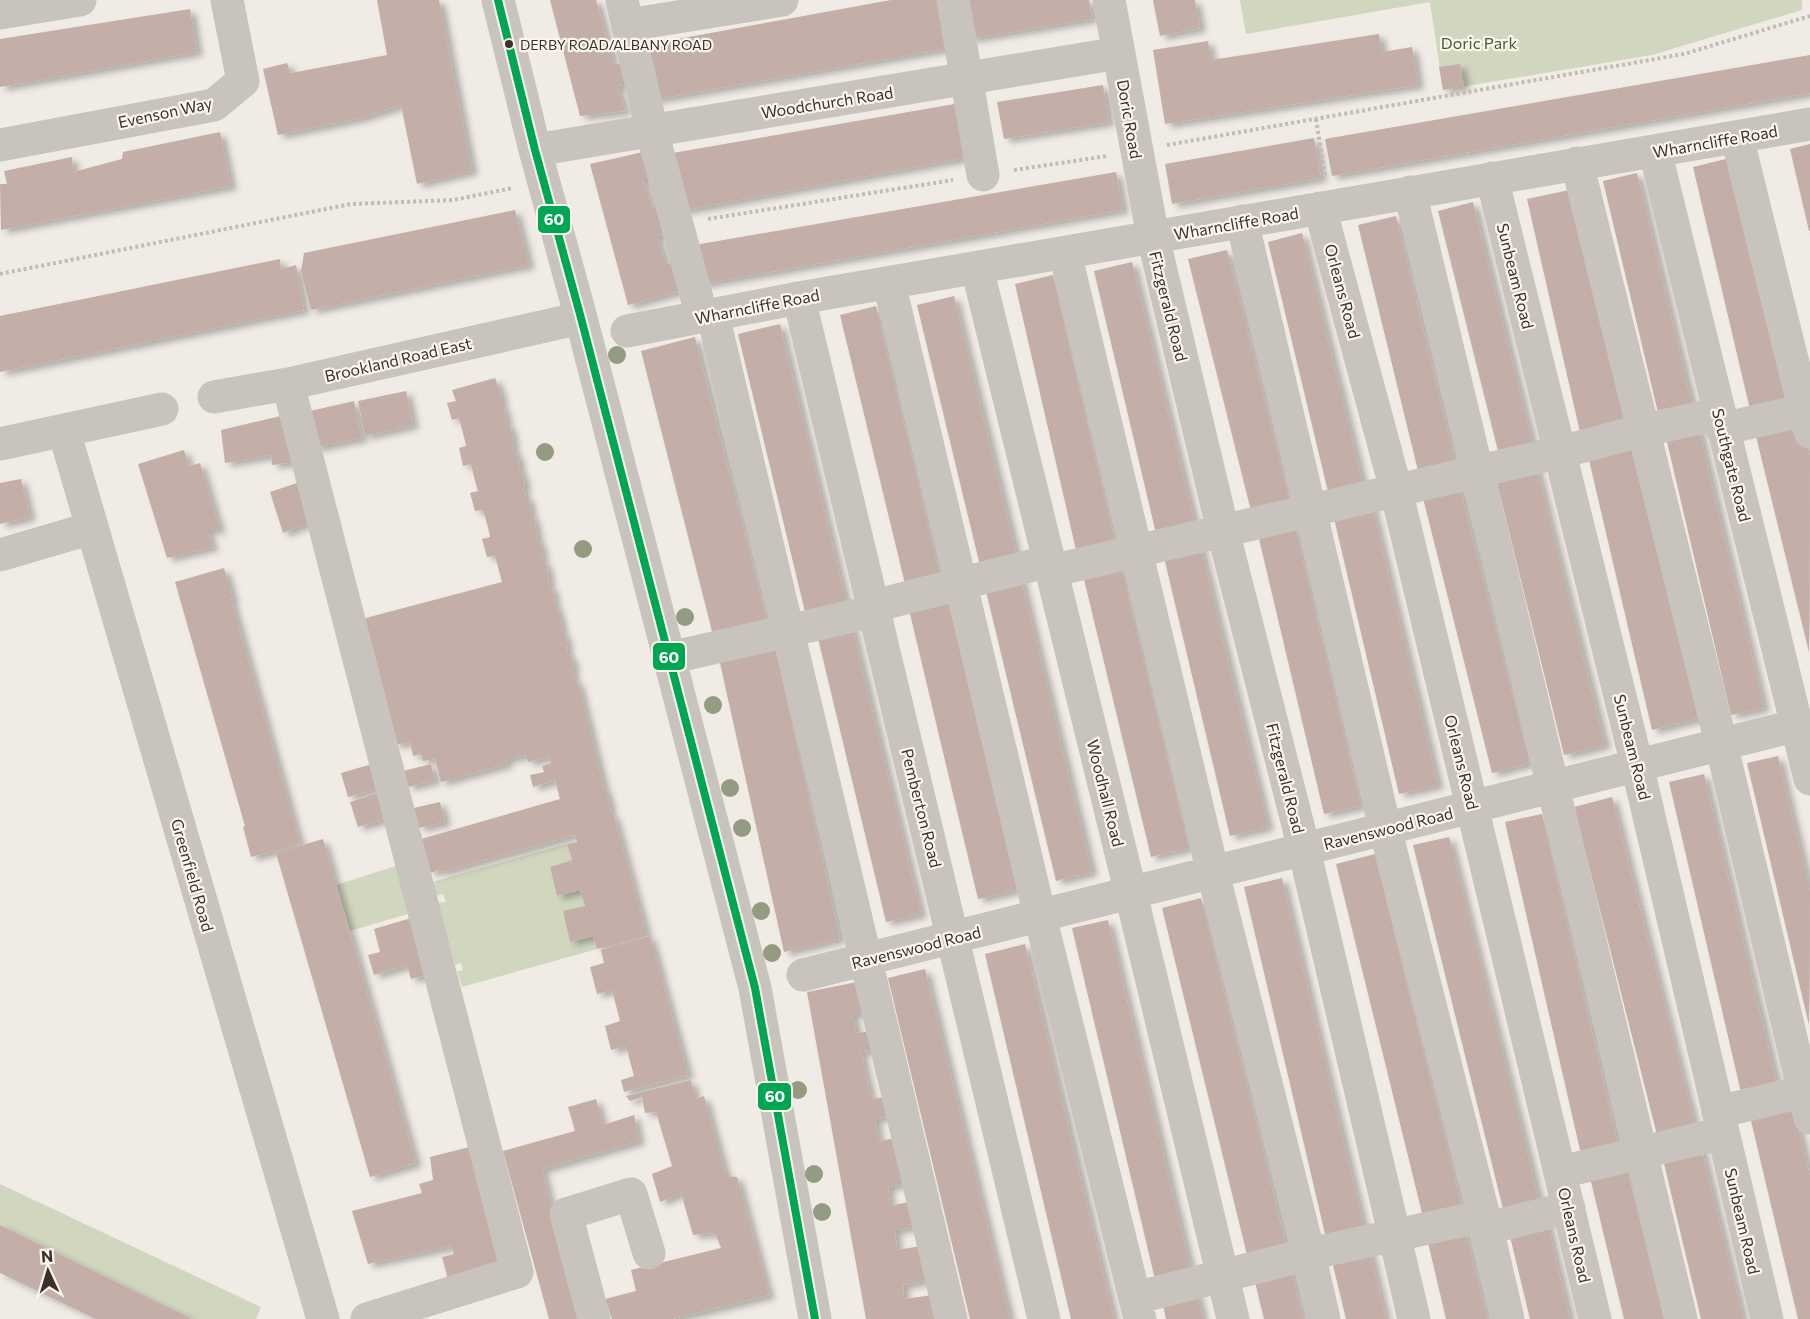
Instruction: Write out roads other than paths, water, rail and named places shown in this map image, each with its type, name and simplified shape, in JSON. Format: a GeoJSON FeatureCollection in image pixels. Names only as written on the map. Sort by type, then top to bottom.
{"type":"FeatureCollection","features":[{"type":"Feature","properties":{"kind":"street"},"geometry":{"type":"LineString","coordinates":[[0,13],[80,0]]}},
{"type":"Feature","properties":{"kind":"street","name":"Evenson Way"},"geometry":{"type":"LineString","coordinates":[[0,145],[214,105],[243,81],[227,0]]}},
{"type":"Feature","properties":{"kind":"street"},"geometry":{"type":"LineString","coordinates":[[498,0],[755,988],[815,1319]]}},
{"type":"Feature","properties":{"kind":"street"},"geometry":{"type":"LineString","coordinates":[[782,0],[625,13],[652,131],[707,316],[788,631],[951,1319]]}},
{"type":"Feature","properties":{"kind":"street"},"geometry":{"type":"LineString","coordinates":[[953,0],[983,175]]}},
{"type":"Feature","properties":{"kind":"street","name":"Doric Road"},"geometry":{"type":"LineString","coordinates":[[1109,0],[1151,224]]}},
{"type":"Feature","properties":{"kind":"street","name":"Woodchurch Road"},"geometry":{"type":"LineString","coordinates":[[536,150],[1119,53]]}},
{"type":"Feature","properties":{"kind":"street","name":"Wharncliffe Road"},"geometry":{"type":"LineString","coordinates":[[630,331],[799,298],[1065,253],[1151,224],[1242,221],[1810,124]]}},
{"type":"Feature","properties":{"kind":"street"},"geometry":{"type":"LineString","coordinates":[[669,658],[788,631],[961,584],[1136,552],[1561,452],[1644,429],[1720,421],[1807,421],[1737,137]]}},
{"type":"Feature","properties":{"kind":"street","name":"Southgate Road"},"geometry":{"type":"LineString","coordinates":[[1655,151],[1810,779]]}},
{"type":"Feature","properties":{"kind":"street"},"geometry":{"type":"LineString","coordinates":[[1561,1172],[1642,1152],[1720,1122],[1808,1100],[1577,163]]}},
{"type":"Feature","properties":{"kind":"street","name":"Sunbeam Road"},"geometry":{"type":"LineString","coordinates":[[1492,177],[1637,765],[1767,1319]]}},
{"type":"Feature","properties":{"kind":"street"},"geometry":{"type":"LineString","coordinates":[[1410,192],[1682,1319]]}},
{"type":"Feature","properties":{"kind":"street","name":"Orleans Road"},"geometry":{"type":"LineString","coordinates":[[1325,207],[1473,807],[1595,1319]]}},
{"type":"Feature","properties":{"kind":"street"},"geometry":{"type":"LineString","coordinates":[[1242,221],[1385,828],[1508,1319]]}},
{"type":"Feature","properties":{"kind":"street","name":"Fitzgerald Road"},"geometry":{"type":"LineString","coordinates":[[1151,224],[1224,531],[1304,849],[1414,1319]]}},
{"type":"Feature","properties":{"kind":"street"},"geometry":{"type":"LineString","coordinates":[[1065,253],[1213,873],[1310,1254],[1324,1319]]}},
{"type":"Feature","properties":{"kind":"street","name":"Woodhall Road"},"geometry":{"type":"LineString","coordinates":[[977,268],[1233,1319]]}},
{"type":"Feature","properties":{"kind":"street"},"geometry":{"type":"LineString","coordinates":[[889,283],[1135,1313],[1223,1276],[1310,1254],[1394,1236],[1569,1208]]}},
{"type":"Feature","properties":{"kind":"street","name":"Pemberton Road"},"geometry":{"type":"LineString","coordinates":[[799,298],[1044,1319]]}},
{"type":"Feature","properties":{"kind":"street","name":"Brookland Road East"},"geometry":{"type":"LineString","coordinates":[[214,397],[288,384],[581,318]]}},
{"type":"Feature","properties":{"kind":"street"},"geometry":{"type":"LineString","coordinates":[[288,384],[517,1272],[367,1319]]}},
{"type":"Feature","properties":{"kind":"street"},"geometry":{"type":"LineString","coordinates":[[0,444],[162,409]]}},
{"type":"Feature","properties":{"kind":"street","name":"Greenfield Road"},"geometry":{"type":"LineString","coordinates":[[64,431],[323,1319]]}},
{"type":"Feature","properties":{"kind":"street"},"geometry":{"type":"LineString","coordinates":[[0,555],[92,528]]}},
{"type":"Feature","properties":{"kind":"street","name":"Ravenswood Road"},"geometry":{"type":"LineString","coordinates":[[803,975],[1798,725]]}},
{"type":"Feature","properties":{"kind":"street"},"geometry":{"type":"LineString","coordinates":[[594,1319],[566,1214],[631,1194],[649,1253]]}},
{"type":"Feature","properties":{"kind":"place","name":"DERBY ROAD/ALBANY ROAD"},"geometry":{"type":"Point","coordinates":[509,44]}},
{"type":"Feature","properties":{"kind":"park label","name":"Doric Park"},"geometry":{"type":"Point","coordinates":[1479,42]}}]}
